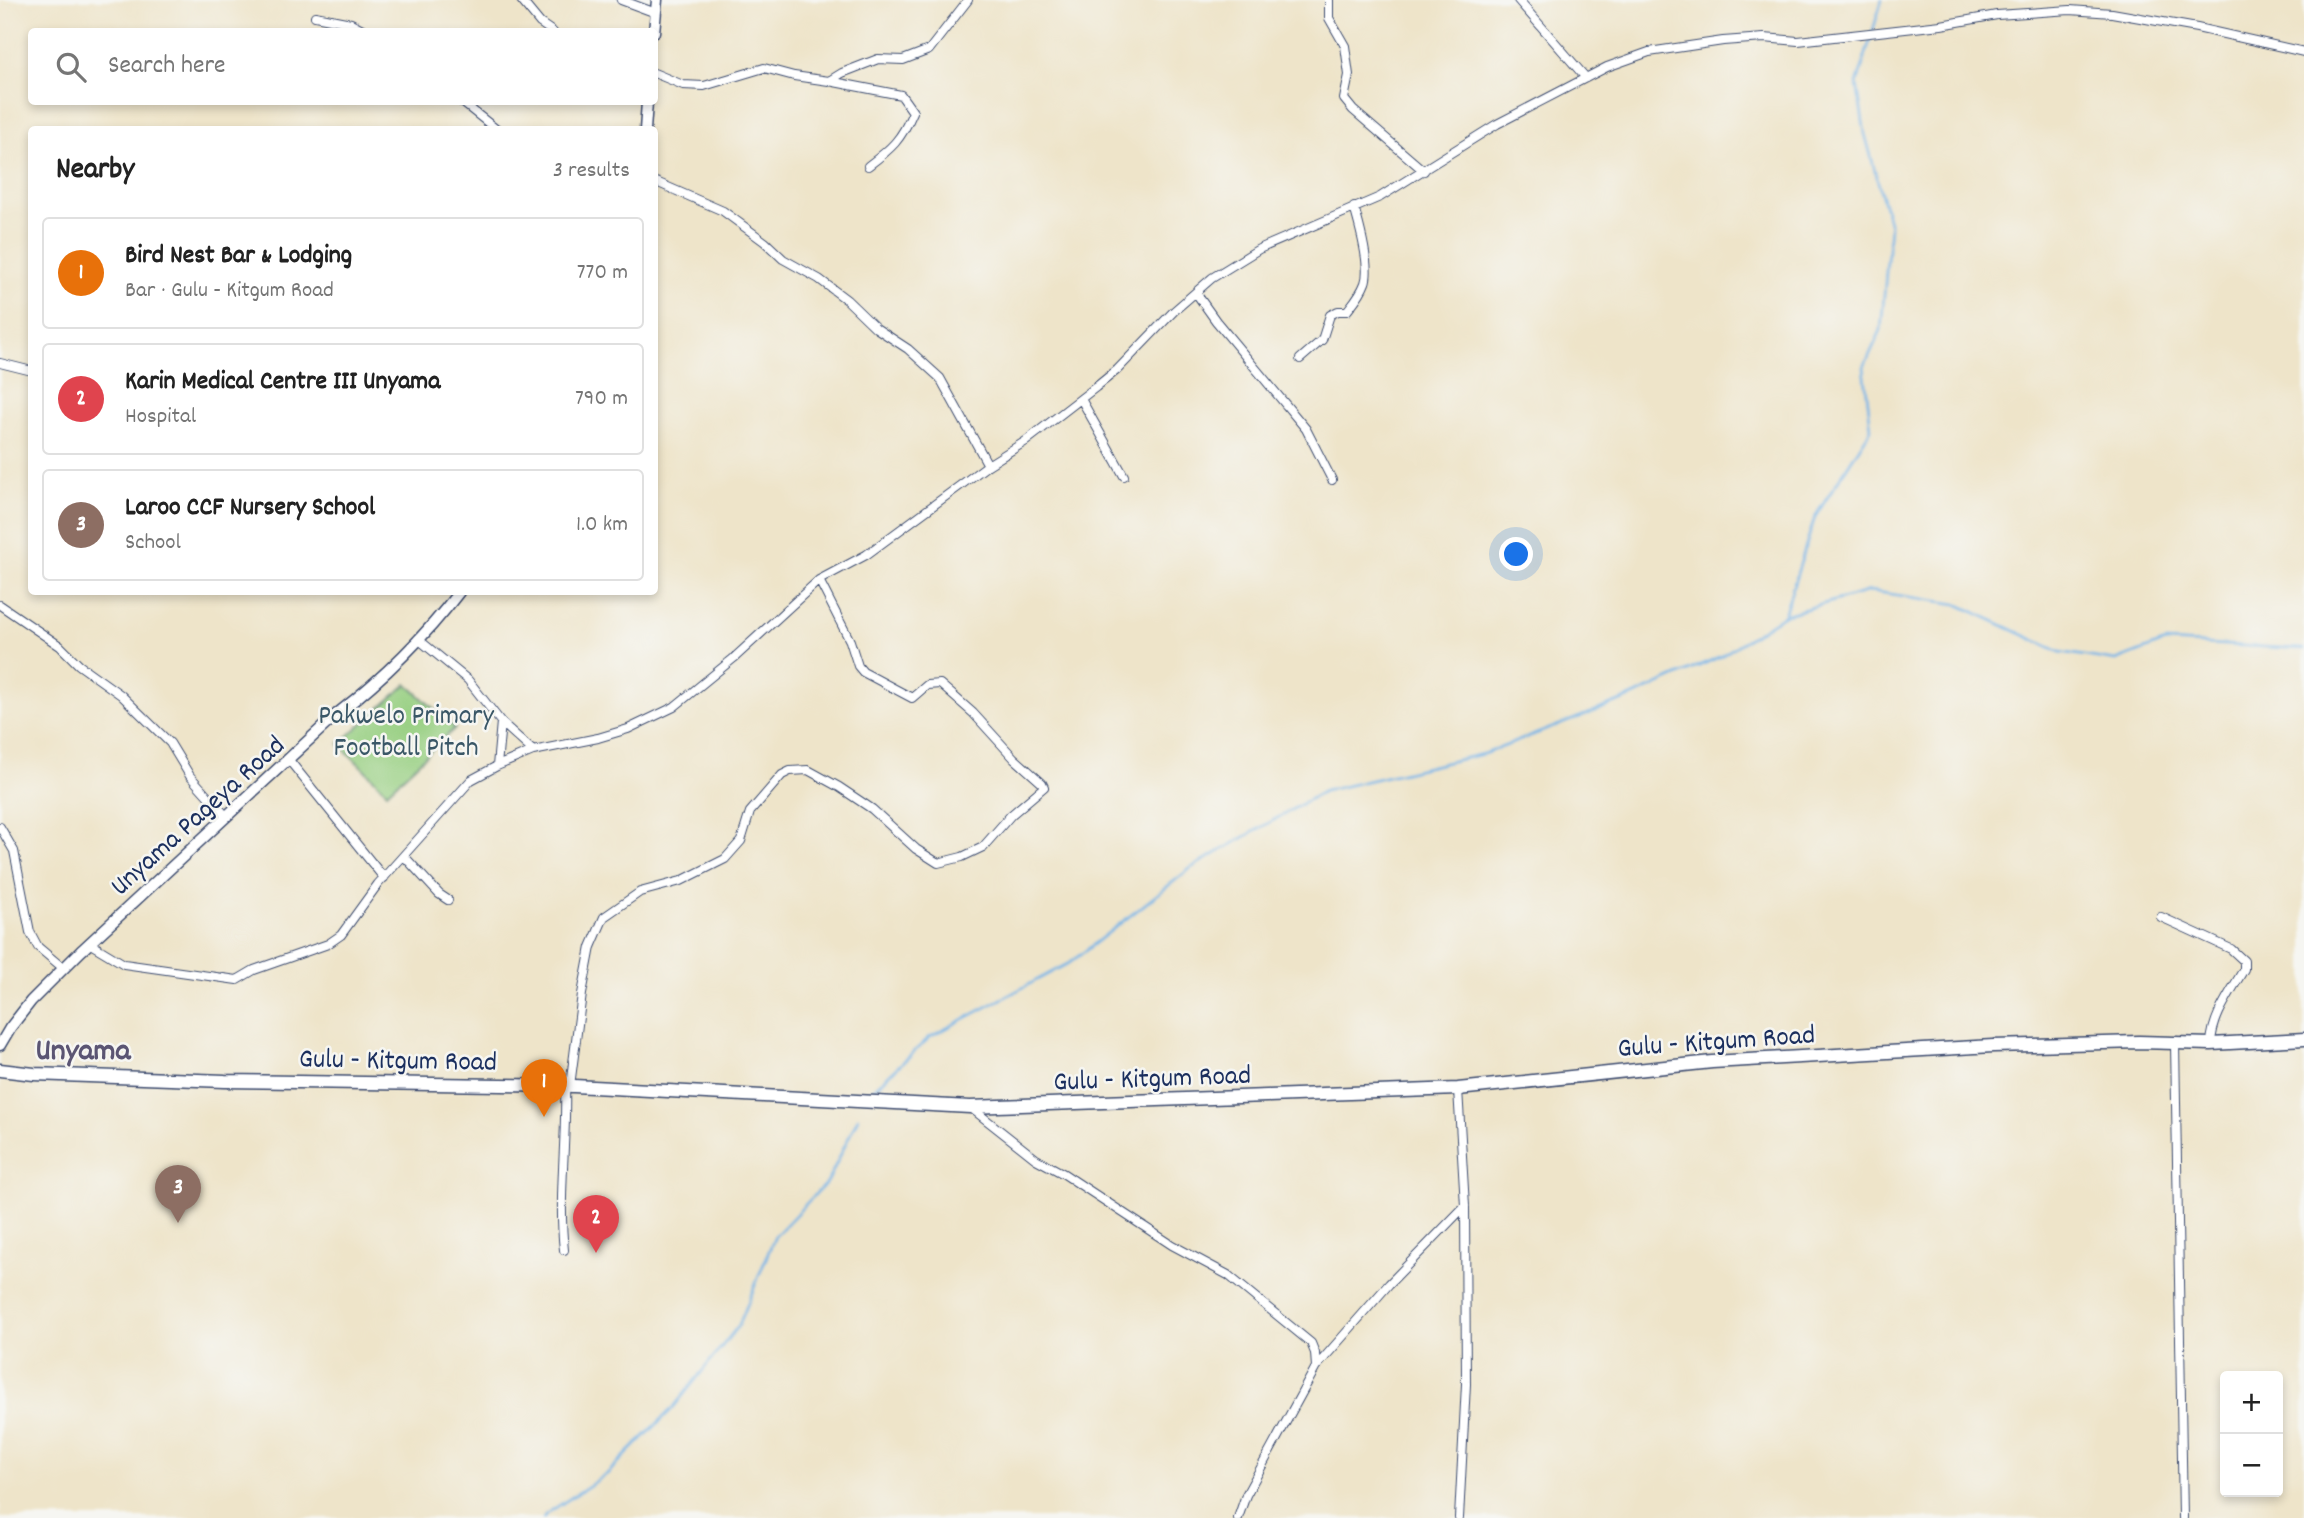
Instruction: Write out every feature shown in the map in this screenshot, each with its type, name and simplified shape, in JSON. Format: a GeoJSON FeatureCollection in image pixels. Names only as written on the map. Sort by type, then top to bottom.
{"type":"FeatureCollection","features":[{"type":"Feature","properties":{"kind":"main road","name":"Gulu - Kitgum Road"},"geometry":{"type":"LineString","coordinates":[[0,1070],[34,1074],[225,1081],[568,1086],[970,1107],[1458,1088],[1712,1062],[1993,1046],[2211,1044],[2304,1040]]}},
{"type":"Feature","properties":{"kind":"street"},"geometry":{"type":"LineString","coordinates":[[521,0],[547,28]]}},
{"type":"Feature","properties":{"kind":"street"},"geometry":{"type":"LineString","coordinates":[[621,0],[656,13]]}},
{"type":"Feature","properties":{"kind":"street"},"geometry":{"type":"LineString","coordinates":[[654,28],[657,0]]}},
{"type":"Feature","properties":{"kind":"street"},"geometry":{"type":"LineString","coordinates":[[829,81],[878,59],[902,60],[929,50],[968,0]]}},
{"type":"Feature","properties":{"kind":"street"},"geometry":{"type":"LineString","coordinates":[[1329,0],[1329,18],[1345,46],[1349,75],[1344,99],[1353,110],[1424,171]]}},
{"type":"Feature","properties":{"kind":"street"},"geometry":{"type":"LineString","coordinates":[[1518,0],[1586,78]]}},
{"type":"Feature","properties":{"kind":"street"},"geometry":{"type":"LineString","coordinates":[[89,943],[124,964],[237,980],[254,970],[337,939],[384,877],[471,780],[533,751],[628,729],[674,707],[734,658],[819,580],[866,555],[1081,399],[1116,370],[1154,330],[1212,278],[1259,249],[1380,197],[1497,124],[1607,67],[1649,52],[1723,41],[1764,38],[1798,41],[1941,25],[1997,15],[2070,10],[2112,13],[2197,28],[2304,52]]}},
{"type":"Feature","properties":{"kind":"street"},"geometry":{"type":"LineString","coordinates":[[315,16],[351,23],[360,28]]}},
{"type":"Feature","properties":{"kind":"street"},"geometry":{"type":"LineString","coordinates":[[658,75],[683,85],[704,86],[764,68],[901,95],[913,112],[904,133],[868,166]]}},
{"type":"Feature","properties":{"kind":"street"},"geometry":{"type":"LineString","coordinates":[[466,105],[492,126]]}},
{"type":"Feature","properties":{"kind":"street"},"geometry":{"type":"LineString","coordinates":[[645,126],[647,105]]}},
{"type":"Feature","properties":{"kind":"street"},"geometry":{"type":"LineString","coordinates":[[658,183],[723,211],[783,259],[819,279],[847,300],[876,328],[908,349],[940,378],[988,465]]}},
{"type":"Feature","properties":{"kind":"street"},"geometry":{"type":"LineString","coordinates":[[1300,359],[1322,340],[1329,315],[1338,310],[1347,311],[1367,280],[1364,240],[1354,207]]}},
{"type":"Feature","properties":{"kind":"street"},"geometry":{"type":"LineString","coordinates":[[1196,293],[1306,429],[1332,480]]}},
{"type":"Feature","properties":{"kind":"street"},"geometry":{"type":"LineString","coordinates":[[0,363],[28,370]]}},
{"type":"Feature","properties":{"kind":"street"},"geometry":{"type":"LineString","coordinates":[[1081,399],[1124,476]]}},
{"type":"Feature","properties":{"kind":"street"},"geometry":{"type":"LineString","coordinates":[[564,1250],[562,1169],[568,1086],[591,947],[604,917],[640,892],[681,881],[725,859],[741,841],[750,812],[782,775],[790,771],[808,770],[839,787],[872,809],[916,849],[938,863],[962,857],[983,847],[1011,815],[1044,787],[973,713],[940,684],[927,685],[912,698],[863,672],[819,580]]}},
{"type":"Feature","properties":{"kind":"street","name":"Unyama Pageya Road"},"geometry":{"type":"LineString","coordinates":[[0,1045],[21,1013],[63,968],[337,714],[379,681],[457,595]]}},
{"type":"Feature","properties":{"kind":"street"},"geometry":{"type":"LineString","coordinates":[[0,605],[60,646],[79,665],[121,695],[170,743],[190,776],[226,816]]}},
{"type":"Feature","properties":{"kind":"street"},"geometry":{"type":"LineString","coordinates":[[418,639],[468,680],[501,722],[533,751]]}},
{"type":"Feature","properties":{"kind":"street"},"geometry":{"type":"LineString","coordinates":[[497,766],[501,722]]}},
{"type":"Feature","properties":{"kind":"street"},"geometry":{"type":"LineString","coordinates":[[289,760],[384,877]]}},
{"type":"Feature","properties":{"kind":"street"},"geometry":{"type":"LineString","coordinates":[[0,827],[14,851],[30,932],[38,947],[63,968]]}},
{"type":"Feature","properties":{"kind":"street"},"geometry":{"type":"LineString","coordinates":[[404,856],[439,894],[448,900]]}},
{"type":"Feature","properties":{"kind":"street"},"geometry":{"type":"LineString","coordinates":[[2161,917],[2231,949],[2244,961],[2244,969],[2220,1012],[2211,1035],[2211,1044]]}},
{"type":"Feature","properties":{"kind":"street"},"geometry":{"type":"LineString","coordinates":[[2175,1043],[2183,1518]]}},
{"type":"Feature","properties":{"kind":"street"},"geometry":{"type":"LineString","coordinates":[[1458,1088],[1465,1206],[1466,1384],[1459,1518]]}},
{"type":"Feature","properties":{"kind":"street"},"geometry":{"type":"LineString","coordinates":[[970,1107],[1036,1159],[1064,1174],[1172,1245],[1228,1275],[1311,1343],[1315,1353],[1315,1367]]}},
{"type":"Feature","properties":{"kind":"street"},"geometry":{"type":"LineString","coordinates":[[1238,1518],[1246,1495],[1315,1367],[1382,1291],[1465,1206]]}},
{"type":"Feature","properties":{"kind":"green space","name":"Pakwelo Primary Football Pitch"},"geometry":{"type":"Polygon","coordinates":[[[407,684],[455,728],[387,792],[339,744],[407,684]]]}},
{"type":"Feature","properties":{"kind":"waterway"},"geometry":{"type":"LineString","coordinates":[[865,1097],[930,1037],[1071,962],[1191,868],[1324,791],[1487,753],[1629,698],[1721,656],[1784,615],[1815,517],[1871,429],[1864,367],[1881,330],[1890,226],[1865,134],[1857,84],[1882,0]]}},
{"type":"Feature","properties":{"kind":"waterway"},"geometry":{"type":"LineString","coordinates":[[1784,615],[1870,591],[1957,604],[2060,652],[2116,661],[2165,642],[2304,649]]}},
{"type":"Feature","properties":{"kind":"waterway"},"geometry":{"type":"LineString","coordinates":[[543,1518],[607,1474],[673,1408],[739,1325],[775,1236],[828,1181],[858,1118]]}},
{"type":"Feature","properties":{"kind":"place","name":"Bird Nest Bar & Lodging"},"geometry":{"type":"Point","coordinates":[544,1117]}},
{"type":"Feature","properties":{"kind":"place","name":"Laroo CCF Nursery School"},"geometry":{"type":"Point","coordinates":[178,1223]}},
{"type":"Feature","properties":{"kind":"place","name":"Karin Medical Centre III Unyama"},"geometry":{"type":"Point","coordinates":[596,1253]}},
{"type":"Feature","properties":{"kind":"district","name":"Unyama"},"geometry":{"type":"Point","coordinates":[83,1048]}}]}
